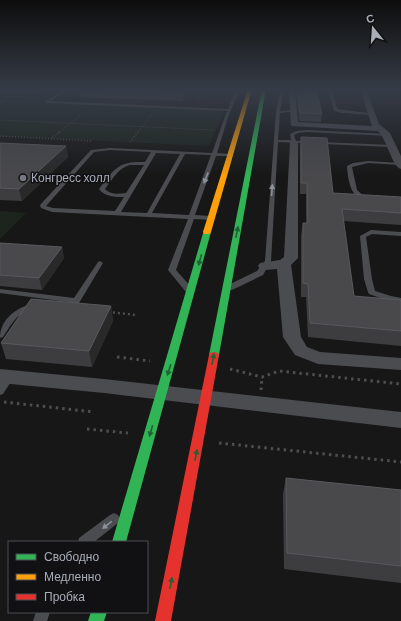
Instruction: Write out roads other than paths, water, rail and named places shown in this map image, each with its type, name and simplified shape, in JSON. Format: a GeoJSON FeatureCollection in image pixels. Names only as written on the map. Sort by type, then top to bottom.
{"type":"FeatureCollection","features":[{"type":"Feature","properties":{"kind":"street"},"geometry":{"type":"LineString","coordinates":[[119,541],[211,218],[242,118]]}},
{"type":"Feature","properties":{"kind":"street"},"geometry":{"type":"LineString","coordinates":[[163,621],[207,398],[211,367],[258,118]]}},
{"type":"Feature","properties":{"kind":"street"},"geometry":{"type":"LineString","coordinates":[[293,118],[293,124],[297,125],[380,129]]}},
{"type":"Feature","properties":{"kind":"street"},"geometry":{"type":"LineString","coordinates":[[374,118],[375,125],[387,135],[401,165]]}},
{"type":"Feature","properties":{"kind":"street"},"geometry":{"type":"LineString","coordinates":[[264,266],[284,264],[291,258],[294,142]]}},
{"type":"Feature","properties":{"kind":"street"},"geometry":{"type":"LineString","coordinates":[[284,264],[292,337],[301,351],[318,358],[401,364]]}},
{"type":"Feature","properties":{"kind":"street"},"geometry":{"type":"LineString","coordinates":[[3,382],[104,386],[401,420]]}},
{"type":"Feature","properties":{"kind":"lane"},"geometry":{"type":"LineString","coordinates":[[191,292],[172,270],[226,118]]}},
{"type":"Feature","properties":{"kind":"lane"},"geometry":{"type":"LineString","coordinates":[[226,289],[260,273],[268,261],[278,118]]}},
{"type":"Feature","properties":{"kind":"lane"},"geometry":{"type":"LineString","coordinates":[[294,142],[292,134],[308,131],[387,135]]}},
{"type":"Feature","properties":{"kind":"lane"},"geometry":{"type":"LineString","coordinates":[[276,141],[392,146]]}},
{"type":"Feature","properties":{"kind":"lane"},"geometry":{"type":"LineString","coordinates":[[211,218],[118,212],[52,210],[43,207],[43,205],[93,151],[102,149],[231,155]]}},
{"type":"Feature","properties":{"kind":"lane"},"geometry":{"type":"LineString","coordinates":[[118,212],[154,152]]}},
{"type":"Feature","properties":{"kind":"lane"},"geometry":{"type":"LineString","coordinates":[[149,214],[183,153]]}},
{"type":"Feature","properties":{"kind":"lane"},"geometry":{"type":"LineString","coordinates":[[368,201],[358,197],[354,190],[349,166],[356,163],[368,162],[401,165]]}},
{"type":"Feature","properties":{"kind":"lane"},"geometry":{"type":"LineString","coordinates":[[128,195],[108,194],[102,189],[122,164],[147,164]]}},
{"type":"Feature","properties":{"kind":"lane"},"geometry":{"type":"LineString","coordinates":[[401,234],[371,232],[362,236],[368,279],[372,292],[389,298],[401,300]]}},
{"type":"Feature","properties":{"kind":"lane"},"geometry":{"type":"LineString","coordinates":[[0,291],[76,301],[100,263]]}},
{"type":"Feature","properties":{"kind":"lane"},"geometry":{"type":"LineString","coordinates":[[0,335],[20,310],[30,306],[46,307]]}},
{"type":"Feature","properties":{"kind":"lane"},"geometry":{"type":"LineString","coordinates":[[70,309],[86,310]]}},
{"type":"Feature","properties":{"kind":"lane"},"geometry":{"type":"LineString","coordinates":[[85,541],[129,507]]}},
{"type":"Feature","properties":{"kind":"place","name":"Конгресс холл"},"geometry":{"type":"Point","coordinates":[23,178]}}]}
